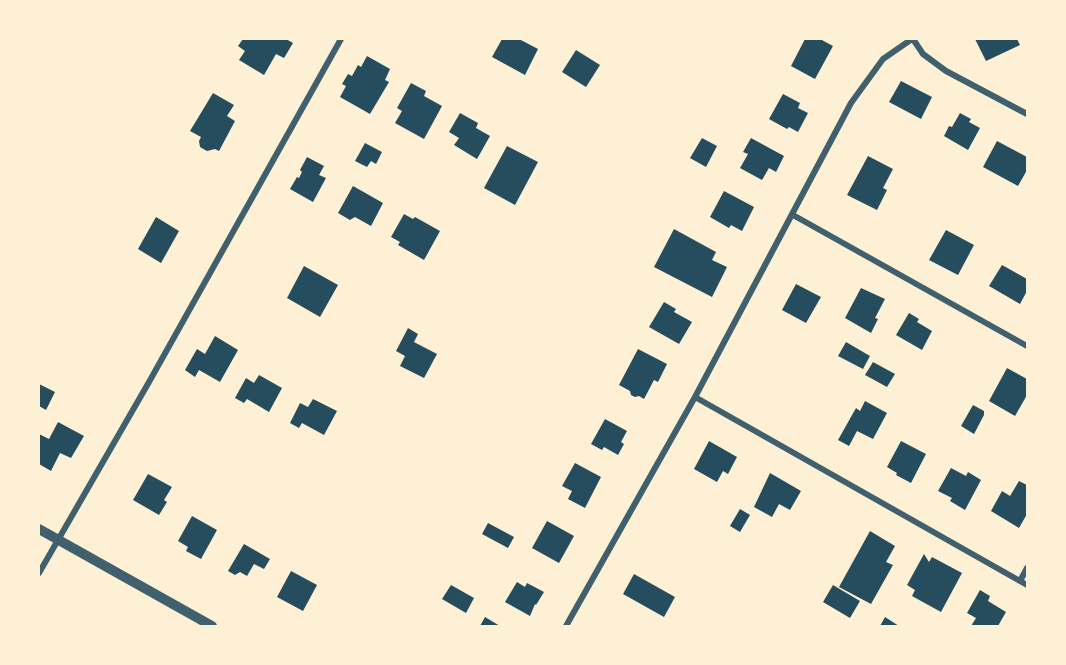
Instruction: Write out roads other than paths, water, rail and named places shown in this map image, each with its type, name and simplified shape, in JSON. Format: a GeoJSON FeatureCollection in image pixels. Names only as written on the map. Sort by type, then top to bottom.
{"type":"FeatureCollection","features":[{"type":"Feature","properties":{"kind":"street"},"geometry":{"type":"LineString","coordinates":[[39,573],[164,356],[341,39]]}},
{"type":"Feature","properties":{"kind":"street"},"geometry":{"type":"LineString","coordinates":[[566,626],[694,397],[851,103],[883,59],[912,39],[923,54],[946,71],[1027,114]]}},
{"type":"Feature","properties":{"kind":"street"},"geometry":{"type":"LineString","coordinates":[[793,215],[1027,346]]}},
{"type":"Feature","properties":{"kind":"street"},"geometry":{"type":"LineString","coordinates":[[694,397],[1027,585]]}},
{"type":"Feature","properties":{"kind":"street"},"geometry":{"type":"LineString","coordinates":[[39,530],[212,626]]}},
{"type":"Feature","properties":{"kind":"street"},"geometry":{"type":"LineString","coordinates":[[1020,581],[1027,568]]}}]}
